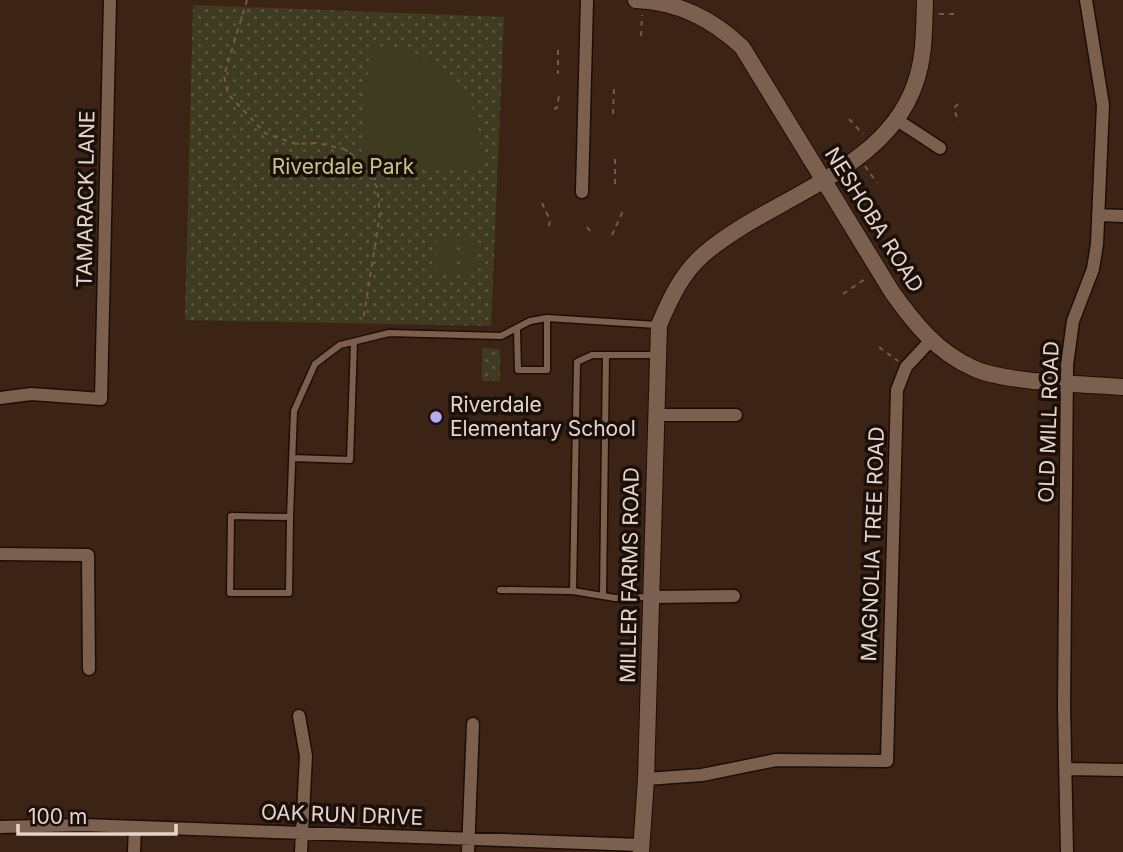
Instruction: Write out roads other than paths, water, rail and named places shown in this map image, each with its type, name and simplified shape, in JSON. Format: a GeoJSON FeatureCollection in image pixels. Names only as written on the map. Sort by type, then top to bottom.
{"type":"FeatureCollection","features":[{"type":"Feature","properties":{"kind":"street","name":"TAMARACK LANE"},"geometry":{"type":"LineString","coordinates":[[0,398],[31,394],[101,398],[110,0]]}},
{"type":"Feature","properties":{"kind":"street"},"geometry":{"type":"LineString","coordinates":[[582,192],[587,0]]}},
{"type":"Feature","properties":{"kind":"street","name":"OLD MILL ROAD"},"geometry":{"type":"LineString","coordinates":[[1067,852],[1064,707],[1070,337],[1095,262],[1103,105],[1086,0]]}},
{"type":"Feature","properties":{"kind":"street","name":"NESHOBA ROAD"},"geometry":{"type":"LineString","coordinates":[[639,7],[688,10],[714,24],[742,47],[892,292],[931,340],[964,364],[984,373],[1123,387]]}},
{"type":"Feature","properties":{"kind":"street","name":"MILLER FARMS ROAD"},"geometry":{"type":"LineString","coordinates":[[641,849],[646,779],[656,355],[659,325],[683,277],[703,254],[742,226],[859,156],[897,120],[915,86],[921,64],[925,7]]}},
{"type":"Feature","properties":{"kind":"street"},"geometry":{"type":"LineString","coordinates":[[897,120],[940,148]]}},
{"type":"Feature","properties":{"kind":"street"},"geometry":{"type":"LineString","coordinates":[[1098,215],[1123,216]]}},
{"type":"Feature","properties":{"kind":"street","name":"MAGNOLIA TREE ROAD"},"geometry":{"type":"LineString","coordinates":[[646,779],[702,775],[776,760],[887,761],[897,390],[906,367],[931,340]]}},
{"type":"Feature","properties":{"kind":"street"},"geometry":{"type":"LineString","coordinates":[[655,415],[736,415]]}},
{"type":"Feature","properties":{"kind":"street"},"geometry":{"type":"LineString","coordinates":[[0,554],[88,555],[89,669]]}},
{"type":"Feature","properties":{"kind":"street"},"geometry":{"type":"LineString","coordinates":[[650,597],[734,596]]}},
{"type":"Feature","properties":{"kind":"street"},"geometry":{"type":"LineString","coordinates":[[299,716],[306,756],[301,852]]}},
{"type":"Feature","properties":{"kind":"street"},"geometry":{"type":"LineString","coordinates":[[469,845],[473,724]]}},
{"type":"Feature","properties":{"kind":"street"},"geometry":{"type":"LineString","coordinates":[[1067,769],[1123,770]]}},
{"type":"Feature","properties":{"kind":"street","name":"OAK RUN DRIVE"},"geometry":{"type":"LineString","coordinates":[[0,827],[135,827],[301,833],[469,845],[641,849]]}},
{"type":"Feature","properties":{"kind":"street"},"geometry":{"type":"LineString","coordinates":[[134,852],[135,827]]}},
{"type":"Feature","properties":{"kind":"lane"},"geometry":{"type":"LineString","coordinates":[[290,517],[231,516],[230,593],[289,593],[294,411],[315,364],[340,345],[389,333],[501,337],[530,321],[547,318],[659,325]]}},
{"type":"Feature","properties":{"kind":"lane"},"geometry":{"type":"LineString","coordinates":[[517,330],[518,370],[547,370],[547,318]]}},
{"type":"Feature","properties":{"kind":"lane"},"geometry":{"type":"LineString","coordinates":[[292,458],[350,460],[354,342]]}},
{"type":"Feature","properties":{"kind":"lane"},"geometry":{"type":"LineString","coordinates":[[603,596],[606,355]]}},
{"type":"Feature","properties":{"kind":"lane"},"geometry":{"type":"LineString","coordinates":[[573,591],[577,362],[584,356],[656,355]]}},
{"type":"Feature","properties":{"kind":"lane"},"geometry":{"type":"LineString","coordinates":[[500,590],[573,591],[603,596],[650,597]]}},
{"type":"Feature","properties":{"kind":"place","name":"Riverdale Elementary School"},"geometry":{"type":"Point","coordinates":[436,417]}},
{"type":"Feature","properties":{"kind":"park label","name":"Riverdale Park"},"geometry":{"type":"Point","coordinates":[343,167]}}]}
